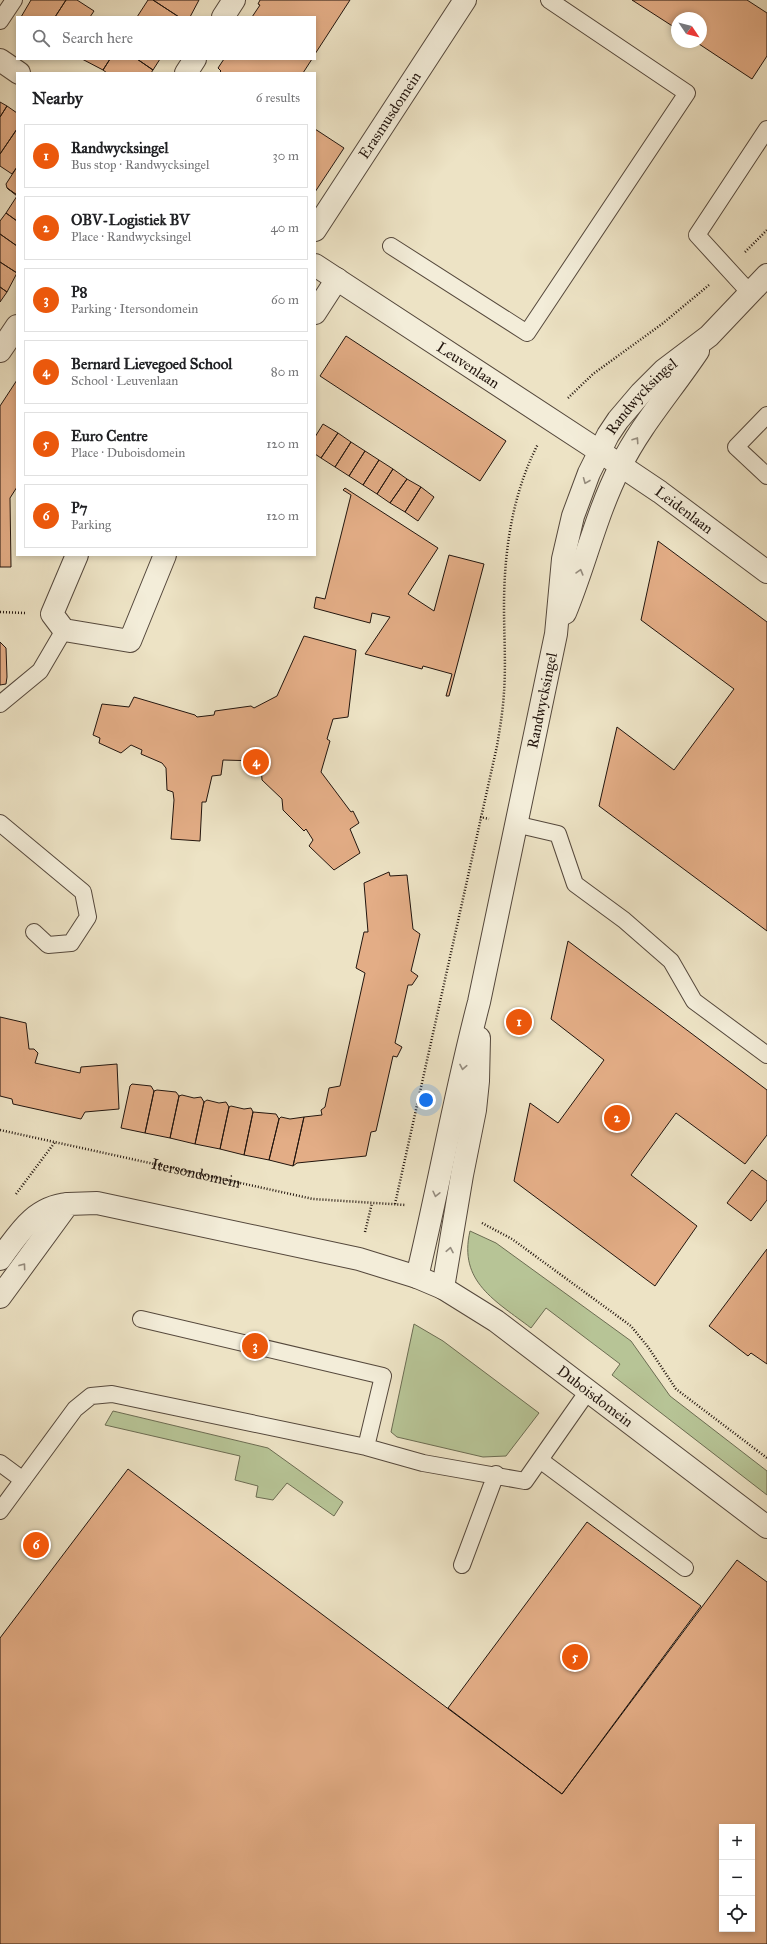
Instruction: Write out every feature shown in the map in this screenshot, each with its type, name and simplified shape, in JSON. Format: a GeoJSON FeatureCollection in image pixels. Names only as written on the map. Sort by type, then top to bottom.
{"type":"FeatureCollection","features":[{"type":"Feature","properties":{"kind":"street"},"geometry":{"type":"LineString","coordinates":[[224,16],[234,0]]}},
{"type":"Feature","properties":{"kind":"street","name":"Erasmusdomein"},"geometry":{"type":"LineString","coordinates":[[316,228],[465,0]]}},
{"type":"Feature","properties":{"kind":"street"},"geometry":{"type":"LineString","coordinates":[[0,60],[18,72]]}},
{"type":"Feature","properties":{"kind":"street"},"geometry":{"type":"LineString","coordinates":[[187,72],[194,60]]}},
{"type":"Feature","properties":{"kind":"street","name":"Leuvenlaan"},"geometry":{"type":"LineString","coordinates":[[316,266],[599,451]]}},
{"type":"Feature","properties":{"kind":"street","name":"Randwycksingel"},"geometry":{"type":"LineString","coordinates":[[556,634],[576,588],[596,523],[621,465],[633,444],[709,336],[767,275]]}},
{"type":"Feature","properties":{"kind":"street"},"geometry":{"type":"LineString","coordinates":[[316,311],[337,279]]}},
{"type":"Feature","properties":{"kind":"street"},"geometry":{"type":"LineString","coordinates":[[0,351],[16,327]]}},
{"type":"Feature","properties":{"kind":"street","name":"Randwycksingel"},"geometry":{"type":"LineString","coordinates":[[417,1277],[465,1056],[479,1002],[515,824],[556,634],[563,559],[581,494],[599,451],[618,420],[641,393],[664,370],[709,336]]}},
{"type":"Feature","properties":{"kind":"street","name":"Leidenlaan"},"geometry":{"type":"LineString","coordinates":[[599,451],[621,465],[767,572]]}},
{"type":"Feature","properties":{"kind":"street"},"geometry":{"type":"LineString","coordinates":[[77,556],[52,614],[64,630],[130,641],[165,556]]}},
{"type":"Feature","properties":{"kind":"street","name":"Randwycksingel"},"geometry":{"type":"LineString","coordinates":[[443,1288],[462,1175],[475,1110],[478,1080],[479,1002]]}},
{"type":"Feature","properties":{"kind":"street"},"geometry":{"type":"LineString","coordinates":[[0,1259],[37,1214],[49,1207],[68,1204],[97,1203],[211,1226],[358,1259],[417,1277]]}},
{"type":"Feature","properties":{"kind":"street"},"geometry":{"type":"LineString","coordinates":[[0,1297],[68,1204]]}},
{"type":"Feature","properties":{"kind":"street","name":"Duboisdomein"},"geometry":{"type":"LineString","coordinates":[[417,1277],[443,1288],[496,1322],[767,1527]]}},
{"type":"Feature","properties":{"kind":"lane"},"geometry":{"type":"LineString","coordinates":[[0,20],[14,0]]}},
{"type":"Feature","properties":{"kind":"lane"},"geometry":{"type":"LineString","coordinates":[[391,246],[527,333],[687,93],[549,0]]}},
{"type":"Feature","properties":{"kind":"lane"},"geometry":{"type":"LineString","coordinates":[[750,293],[697,235],[767,129]]}},
{"type":"Feature","properties":{"kind":"lane"},"geometry":{"type":"LineString","coordinates":[[767,415],[736,447],[767,476]]}},
{"type":"Feature","properties":{"kind":"lane"},"geometry":{"type":"LineString","coordinates":[[0,704],[40,671],[64,630]]}},
{"type":"Feature","properties":{"kind":"lane"},"geometry":{"type":"LineString","coordinates":[[0,822],[83,892],[88,917],[72,943],[48,945],[34,932]]}},
{"type":"Feature","properties":{"kind":"lane"},"geometry":{"type":"LineString","coordinates":[[515,824],[558,834],[575,884],[624,920],[671,960],[694,1001],[767,1055]]}},
{"type":"Feature","properties":{"kind":"lane"},"geometry":{"type":"LineString","coordinates":[[141,1319],[384,1376],[366,1447]]}},
{"type":"Feature","properties":{"kind":"lane"},"geometry":{"type":"LineString","coordinates":[[0,1511],[75,1409],[91,1396],[112,1394],[366,1447],[422,1463],[496,1474],[525,1481],[588,1391]]}},
{"type":"Feature","properties":{"kind":"lane"},"geometry":{"type":"LineString","coordinates":[[540,1460],[685,1568]]}},
{"type":"Feature","properties":{"kind":"lane"},"geometry":{"type":"LineString","coordinates":[[0,1463],[23,1480]]}},
{"type":"Feature","properties":{"kind":"lane"},"geometry":{"type":"LineString","coordinates":[[462,1565],[496,1474]]}},
{"type":"Feature","properties":{"kind":"path","name":"Itersondomein"},"geometry":{"type":"LineString","coordinates":[[0,1130],[313,1199],[331,1202],[395,1204]]}},
{"type":"Feature","properties":{"kind":"path"},"geometry":{"type":"LineString","coordinates":[[14,1198],[55,1142]]}},
{"type":"Feature","properties":{"kind":"path"},"geometry":{"type":"LineString","coordinates":[[479,1222],[512,1239],[631,1326],[648,1347],[676,1389],[767,1458]]}},
{"type":"Feature","properties":{"kind":"green space"},"geometry":{"type":"Polygon","coordinates":[[[470,1231],[496,1243],[631,1341],[670,1396],[767,1471],[767,1495],[612,1375],[620,1364],[546,1308],[531,1328],[493,1299],[475,1277],[470,1264],[468,1249],[470,1231]]]}},
{"type":"Feature","properties":{"kind":"green space"},"geometry":{"type":"Polygon","coordinates":[[[414,1324],[443,1341],[539,1413],[506,1456],[483,1457],[397,1437],[391,1432],[414,1324]]]}},
{"type":"Feature","properties":{"kind":"green space"},"geometry":{"type":"Polygon","coordinates":[[[113,1411],[268,1448],[343,1502],[334,1516],[287,1483],[273,1500],[256,1497],[258,1486],[235,1480],[240,1456],[105,1425],[113,1411]]]}},
{"type":"Feature","properties":{"kind":"building"},"geometry":{"type":"Polygon","coordinates":[[[31,0],[66,0],[56,16],[22,16],[31,0]]]}},
{"type":"Feature","properties":{"kind":"building"},"geometry":{"type":"Polygon","coordinates":[[[66,0],[77,0],[94,11],[91,16],[56,16],[66,0]]]}},
{"type":"Feature","properties":{"kind":"building"},"geometry":{"type":"Polygon","coordinates":[[[148,0],[153,0],[177,16],[138,16],[148,0]]]}},
{"type":"Feature","properties":{"kind":"building"},"geometry":{"type":"Polygon","coordinates":[[[153,0],[199,0],[191,16],[177,16],[153,0]]]}},
{"type":"Feature","properties":{"kind":"building"},"geometry":{"type":"Polygon","coordinates":[[[260,0],[350,0],[316,52],[316,16],[253,16],[260,5],[258,4],[260,0]]]}},
{"type":"Feature","properties":{"kind":"building"},"geometry":{"type":"Polygon","coordinates":[[[632,0],[747,0],[767,13],[767,56],[752,79],[705,48],[707,48],[707,12],[671,12],[671,25],[632,0]]]}},
{"type":"Feature","properties":{"kind":"building"},"geometry":{"type":"Polygon","coordinates":[[[84,60],[109,60],[103,70],[84,60]]]}},
{"type":"Feature","properties":{"kind":"building"},"geometry":{"type":"Polygon","coordinates":[[[109,60],[138,60],[153,70],[152,72],[106,72],[103,70],[109,60]]]}},
{"type":"Feature","properties":{"kind":"building"},"geometry":{"type":"Polygon","coordinates":[[[138,60],[159,60],[153,70],[138,60]]]}},
{"type":"Feature","properties":{"kind":"building"},"geometry":{"type":"Polygon","coordinates":[[[223,60],[311,60],[304,72],[220,72],[221,71],[218,68],[223,60]]]}},
{"type":"Feature","properties":{"kind":"building"},"geometry":{"type":"Polygon","coordinates":[[[0,102],[7,106],[0,117],[0,102]]]}},
{"type":"Feature","properties":{"kind":"building"},"geometry":{"type":"Polygon","coordinates":[[[7,106],[16,112],[16,130],[0,154],[0,117],[7,106]]]}},
{"type":"Feature","properties":{"kind":"building"},"geometry":{"type":"Polygon","coordinates":[[[16,130],[16,168],[12,174],[0,166],[0,154],[16,130]]]}},
{"type":"Feature","properties":{"kind":"building"},"geometry":{"type":"Polygon","coordinates":[[[316,130],[344,148],[316,190],[316,130]]]}},
{"type":"Feature","properties":{"kind":"building"},"geometry":{"type":"Polygon","coordinates":[[[16,169],[16,194],[7,188],[6,184],[16,169]]]}},
{"type":"Feature","properties":{"kind":"building"},"geometry":{"type":"Polygon","coordinates":[[[16,198],[16,220],[6,213],[16,198]]]}},
{"type":"Feature","properties":{"kind":"building"},"geometry":{"type":"Polygon","coordinates":[[[6,213],[16,220],[16,245],[0,234],[0,221],[6,213]]]}},
{"type":"Feature","properties":{"kind":"building"},"geometry":{"type":"Polygon","coordinates":[[[0,234],[16,245],[16,272],[0,262],[0,234]]]}},
{"type":"Feature","properties":{"kind":"building"},"geometry":{"type":"Polygon","coordinates":[[[0,262],[16,272],[16,275],[7,292],[0,287],[0,262]]]}},
{"type":"Feature","properties":{"kind":"building"},"geometry":{"type":"Polygon","coordinates":[[[0,287],[7,292],[0,302],[0,287]]]}},
{"type":"Feature","properties":{"kind":"building"},"geometry":{"type":"Polygon","coordinates":[[[346,336],[506,441],[480,481],[320,376],[346,336]]]}},
{"type":"Feature","properties":{"kind":"building"},"geometry":{"type":"Polygon","coordinates":[[[16,382],[16,489],[10,498],[11,567],[0,567],[0,406],[16,382]]]}},
{"type":"Feature","properties":{"kind":"building"},"geometry":{"type":"Polygon","coordinates":[[[323,424],[338,433],[321,458],[316,455],[316,435],[323,424]]]}},
{"type":"Feature","properties":{"kind":"building"},"geometry":{"type":"Polygon","coordinates":[[[338,433],[351,442],[335,467],[321,458],[338,433]]]}},
{"type":"Feature","properties":{"kind":"building"},"geometry":{"type":"Polygon","coordinates":[[[351,442],[365,451],[349,476],[335,467],[351,442]]]}},
{"type":"Feature","properties":{"kind":"building"},"geometry":{"type":"Polygon","coordinates":[[[365,451],[379,460],[363,485],[349,476],[365,451]]]}},
{"type":"Feature","properties":{"kind":"building"},"geometry":{"type":"Polygon","coordinates":[[[379,460],[393,469],[377,494],[363,485],[379,460]]]}},
{"type":"Feature","properties":{"kind":"building"},"geometry":{"type":"Polygon","coordinates":[[[393,469],[407,479],[390,503],[377,494],[393,469]]]}},
{"type":"Feature","properties":{"kind":"building"},"geometry":{"type":"Polygon","coordinates":[[[407,479],[421,487],[405,512],[390,503],[407,479]]]}},
{"type":"Feature","properties":{"kind":"building"},"geometry":{"type":"Polygon","coordinates":[[[421,487],[434,497],[418,521],[405,512],[421,487]]]}},
{"type":"Feature","properties":{"kind":"building"},"geometry":{"type":"Polygon","coordinates":[[[345,488],[438,548],[408,594],[434,611],[449,555],[484,564],[449,696],[446,696],[452,674],[423,666],[422,669],[365,654],[390,617],[372,613],[370,623],[314,608],[316,597],[325,599],[351,495],[343,490],[345,488]]]}},
{"type":"Feature","properties":{"kind":"building"},"geometry":{"type":"Polygon","coordinates":[[[658,541],[767,622],[767,931],[599,806],[617,727],[674,770],[734,689],[641,620],[658,541]]]}},
{"type":"Feature","properties":{"kind":"building"},"geometry":{"type":"Polygon","coordinates":[[[304,636],[356,650],[348,717],[333,719],[327,739],[330,741],[321,772],[351,812],[353,811],[359,823],[350,829],[360,853],[334,870],[309,846],[313,840],[306,829],[304,831],[283,810],[282,799],[262,780],[261,765],[258,761],[223,760],[221,775],[212,776],[206,802],[202,802],[200,841],[171,839],[174,800],[173,792],[167,790],[166,768],[162,763],[141,754],[142,750],[131,745],[121,753],[99,743],[100,738],[93,735],[102,704],[129,707],[134,697],[195,715],[197,717],[214,715],[215,711],[251,706],[254,708],[277,696],[304,636]]]}},
{"type":"Feature","properties":{"kind":"building"},"geometry":{"type":"Polygon","coordinates":[[[0,642],[6,648],[7,677],[6,684],[0,685],[0,642]]]}},
{"type":"Feature","properties":{"kind":"building"},"geometry":{"type":"Polygon","coordinates":[[[389,872],[390,876],[407,875],[413,929],[420,934],[411,971],[418,976],[412,985],[408,985],[395,1043],[402,1047],[397,1057],[393,1056],[376,1131],[371,1132],[366,1156],[297,1163],[293,1166],[304,1117],[322,1115],[321,1110],[325,1107],[329,1088],[340,1086],[365,973],[356,968],[364,932],[368,932],[364,883],[389,872]]]}},
{"type":"Feature","properties":{"kind":"building"},"geometry":{"type":"Polygon","coordinates":[[[568,941],[767,1090],[767,1135],[745,1164],[676,1113],[631,1175],[697,1226],[655,1286],[514,1181],[530,1103],[558,1123],[604,1060],[551,1019],[568,941]]]}},
{"type":"Feature","properties":{"kind":"building"},"geometry":{"type":"Polygon","coordinates":[[[0,1017],[26,1023],[29,1049],[34,1049],[38,1053],[35,1063],[80,1073],[81,1067],[117,1064],[119,1109],[85,1112],[81,1119],[13,1104],[12,1099],[0,1096],[0,1017]]]}},
{"type":"Feature","properties":{"kind":"building"},"geometry":{"type":"Polygon","coordinates":[[[132,1084],[151,1086],[154,1091],[145,1133],[121,1128],[130,1086],[132,1084]]]}},
{"type":"Feature","properties":{"kind":"building"},"geometry":{"type":"Polygon","coordinates":[[[154,1091],[176,1092],[179,1096],[170,1138],[145,1133],[154,1091]]]}},
{"type":"Feature","properties":{"kind":"building"},"geometry":{"type":"Polygon","coordinates":[[[182,1095],[194,1098],[201,1097],[204,1102],[195,1144],[170,1138],[179,1096],[182,1095]]]}},
{"type":"Feature","properties":{"kind":"building"},"geometry":{"type":"Polygon","coordinates":[[[207,1100],[219,1103],[226,1102],[229,1107],[220,1149],[195,1144],[204,1102],[207,1100]]]}},
{"type":"Feature","properties":{"kind":"building"},"geometry":{"type":"Polygon","coordinates":[[[231,1106],[244,1109],[251,1108],[253,1112],[244,1155],[220,1149],[229,1107],[231,1106]]]}},
{"type":"Feature","properties":{"kind":"building"},"geometry":{"type":"Polygon","coordinates":[[[253,1112],[276,1114],[279,1119],[269,1160],[244,1155],[253,1112]]]}},
{"type":"Feature","properties":{"kind":"building"},"geometry":{"type":"Polygon","coordinates":[[[281,1117],[290,1119],[304,1117],[293,1166],[269,1160],[279,1119],[281,1117]]]}},
{"type":"Feature","properties":{"kind":"building"},"geometry":{"type":"Polygon","coordinates":[[[752,1170],[767,1181],[767,1200],[751,1221],[727,1203],[752,1170]]]}},
{"type":"Feature","properties":{"kind":"building"},"geometry":{"type":"Polygon","coordinates":[[[767,1249],[767,1364],[751,1353],[748,1356],[709,1326],[767,1249]]]}},
{"type":"Feature","properties":{"kind":"building"},"geometry":{"type":"Polygon","coordinates":[[[128,1469],[562,1794],[737,1560],[767,1582],[767,1944],[0,1944],[0,1638],[128,1469]]]}},
{"type":"Feature","properties":{"kind":"building"},"geometry":{"type":"Polygon","coordinates":[[[587,1522],[701,1606],[562,1794],[448,1708],[587,1522]]]}},
{"type":"Feature","properties":{"kind":"place","name":"Bernard Lievegoed School"},"geometry":{"type":"Point","coordinates":[256,762]}},
{"type":"Feature","properties":{"kind":"place","name":"Randwycksingel"},"geometry":{"type":"Point","coordinates":[519,1022]}},
{"type":"Feature","properties":{"kind":"place","name":"OBV-Logistiek BV"},"geometry":{"type":"Point","coordinates":[617,1118]}},
{"type":"Feature","properties":{"kind":"place","name":"P8"},"geometry":{"type":"Point","coordinates":[255,1346]}},
{"type":"Feature","properties":{"kind":"place","name":"P7"},"geometry":{"type":"Point","coordinates":[36,1545]}},
{"type":"Feature","properties":{"kind":"place","name":"Euro Centre"},"geometry":{"type":"Point","coordinates":[575,1657]}}]}
